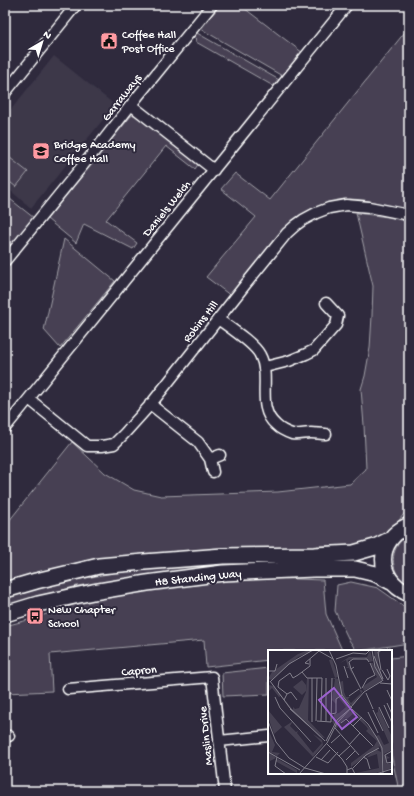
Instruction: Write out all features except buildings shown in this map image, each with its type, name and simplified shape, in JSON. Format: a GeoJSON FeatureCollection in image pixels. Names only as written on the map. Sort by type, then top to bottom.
{"type":"FeatureCollection","features":[{"type":"Feature","properties":{"kind":"highway"},"geometry":{"type":"LineString","coordinates":[[392,582],[386,572],[384,562],[385,550],[389,540],[406,523]]}},
{"type":"Feature","properties":{"kind":"highway","name":"H8 Standing Way"},"geometry":{"type":"LineString","coordinates":[[5,614],[59,599],[132,585],[314,562],[347,553],[354,553],[375,548],[389,540]]}},
{"type":"Feature","properties":{"kind":"highway","name":"H8 Standing Way"},"geometry":{"type":"LineString","coordinates":[[5,590],[99,566],[223,556],[314,562],[354,569],[376,574],[392,582],[401,590],[409,594]]}},
{"type":"Feature","properties":{"kind":"street"},"geometry":{"type":"LineString","coordinates":[[5,93],[76,5]]}},
{"type":"Feature","properties":{"kind":"street","name":"Garraways"},"geometry":{"type":"LineString","coordinates":[[5,261],[212,5]]}},
{"type":"Feature","properties":{"kind":"street","name":"Daniels Welch"},"geometry":{"type":"LineString","coordinates":[[5,428],[347,5]]}},
{"type":"Feature","properties":{"kind":"street"},"geometry":{"type":"LineString","coordinates":[[131,105],[214,170]]}},
{"type":"Feature","properties":{"kind":"street","name":"Robins Hill"},"geometry":{"type":"LineString","coordinates":[[29,399],[87,446],[114,444],[150,404],[244,285],[288,233],[303,220],[330,208],[346,205],[369,207],[409,215]]}},
{"type":"Feature","properties":{"kind":"street"},"geometry":{"type":"LineString","coordinates":[[265,367],[289,361],[314,350],[336,325],[338,316],[326,303]]}},
{"type":"Feature","properties":{"kind":"street"},"geometry":{"type":"LineString","coordinates":[[218,319],[252,345],[260,354],[265,367],[264,394],[266,410],[272,422],[282,430],[294,434],[326,434]]}},
{"type":"Feature","properties":{"kind":"street"},"geometry":{"type":"LineString","coordinates":[[150,404],[198,442],[210,459],[213,472]]}},
{"type":"Feature","properties":{"kind":"street"},"geometry":{"type":"LineString","coordinates":[[210,459],[220,455]]}},
{"type":"Feature","properties":{"kind":"street","name":"Capron"},"geometry":{"type":"LineString","coordinates":[[68,689],[212,677]]}},
{"type":"Feature","properties":{"kind":"street","name":"Maslin Drive"},"geometry":{"type":"LineString","coordinates":[[212,677],[224,791]]}},
{"type":"Feature","properties":{"kind":"street"},"geometry":{"type":"LineString","coordinates":[[219,741],[268,736]]}},
{"type":"Feature","properties":{"kind":"shaded area"},"geometry":{"type":"Polygon","coordinates":[[[220,5],[240,5],[303,53],[284,77],[201,29],[220,5]]]}},
{"type":"Feature","properties":{"kind":"shaded area"},"geometry":{"type":"Polygon","coordinates":[[[409,27],[409,210],[364,200],[350,199],[325,204],[299,217],[274,239],[231,296],[206,277],[256,217],[221,189],[235,173],[270,200],[409,27]]]}},
{"type":"Feature","properties":{"kind":"shaded area"},"geometry":{"type":"Polygon","coordinates":[[[197,33],[281,81],[275,87],[196,42],[195,36],[197,33]]]}},
{"type":"Feature","properties":{"kind":"shaded area","name":"Bridge Academy Coffee Hall"},"geometry":{"type":"Polygon","coordinates":[[[54,56],[115,105],[31,208],[5,186],[5,117],[54,56]]]}},
{"type":"Feature","properties":{"kind":"shaded area"},"geometry":{"type":"Polygon","coordinates":[[[136,114],[199,163],[195,169],[166,146],[106,220],[137,243],[133,249],[84,224],[76,243],[47,219],[131,116],[136,114]]]}},
{"type":"Feature","properties":{"kind":"shaded area"},"geometry":{"type":"Polygon","coordinates":[[[5,154],[28,172],[16,187],[5,178],[5,154]]]}},
{"type":"Feature","properties":{"kind":"shaded area"},"geometry":{"type":"Polygon","coordinates":[[[5,195],[34,218],[5,254],[5,195]]]}},
{"type":"Feature","properties":{"kind":"shaded area"},"geometry":{"type":"Polygon","coordinates":[[[356,213],[388,217],[409,222],[409,507],[391,531],[369,545],[317,546],[317,550],[223,552],[5,584],[5,526],[72,442],[105,473],[134,490],[161,496],[278,492],[350,484],[366,469],[361,389],[370,348],[373,286],[356,213]]]}},
{"type":"Feature","properties":{"kind":"shaded area"},"geometry":{"type":"Polygon","coordinates":[[[64,239],[115,281],[60,348],[44,330],[64,239]]]}},
{"type":"Feature","properties":{"kind":"shaded area"},"geometry":{"type":"Polygon","coordinates":[[[408,536],[409,585],[399,577],[393,560],[396,548],[400,542],[408,536]]]}},
{"type":"Feature","properties":{"kind":"shaded area"},"geometry":{"type":"Polygon","coordinates":[[[315,561],[97,583],[77,586],[5,606],[5,596],[48,585],[129,570],[208,564],[315,561]]]}},
{"type":"Feature","properties":{"kind":"shaded area"},"geometry":{"type":"Polygon","coordinates":[[[271,578],[323,580],[326,614],[342,650],[268,650],[268,660],[206,667],[204,640],[50,654],[52,691],[5,693],[5,626],[32,619],[88,600],[203,582],[271,578]]]}},
{"type":"Feature","properties":{"kind":"shaded area"},"geometry":{"type":"Polygon","coordinates":[[[351,582],[378,588],[402,605],[409,612],[409,643],[356,650],[349,640],[335,611],[337,585],[351,582]]]}},
{"type":"Feature","properties":{"kind":"shaded area"},"geometry":{"type":"Polygon","coordinates":[[[409,656],[409,791],[399,791],[392,758],[392,658],[409,656]]]}},
{"type":"Feature","properties":{"kind":"shaded area"},"geometry":{"type":"Polygon","coordinates":[[[268,668],[268,694],[223,696],[222,673],[268,668]]]}},
{"type":"Feature","properties":{"kind":"place","name":"Coffee Hall Post Office"},"geometry":{"type":"Point","coordinates":[109,41]}},
{"type":"Feature","properties":{"kind":"place","name":"Bridge Academy Coffee Hall"},"geometry":{"type":"Point","coordinates":[41,151]}},
{"type":"Feature","properties":{"kind":"place","name":"New Chapter School"},"geometry":{"type":"Point","coordinates":[35,616]}}]}
